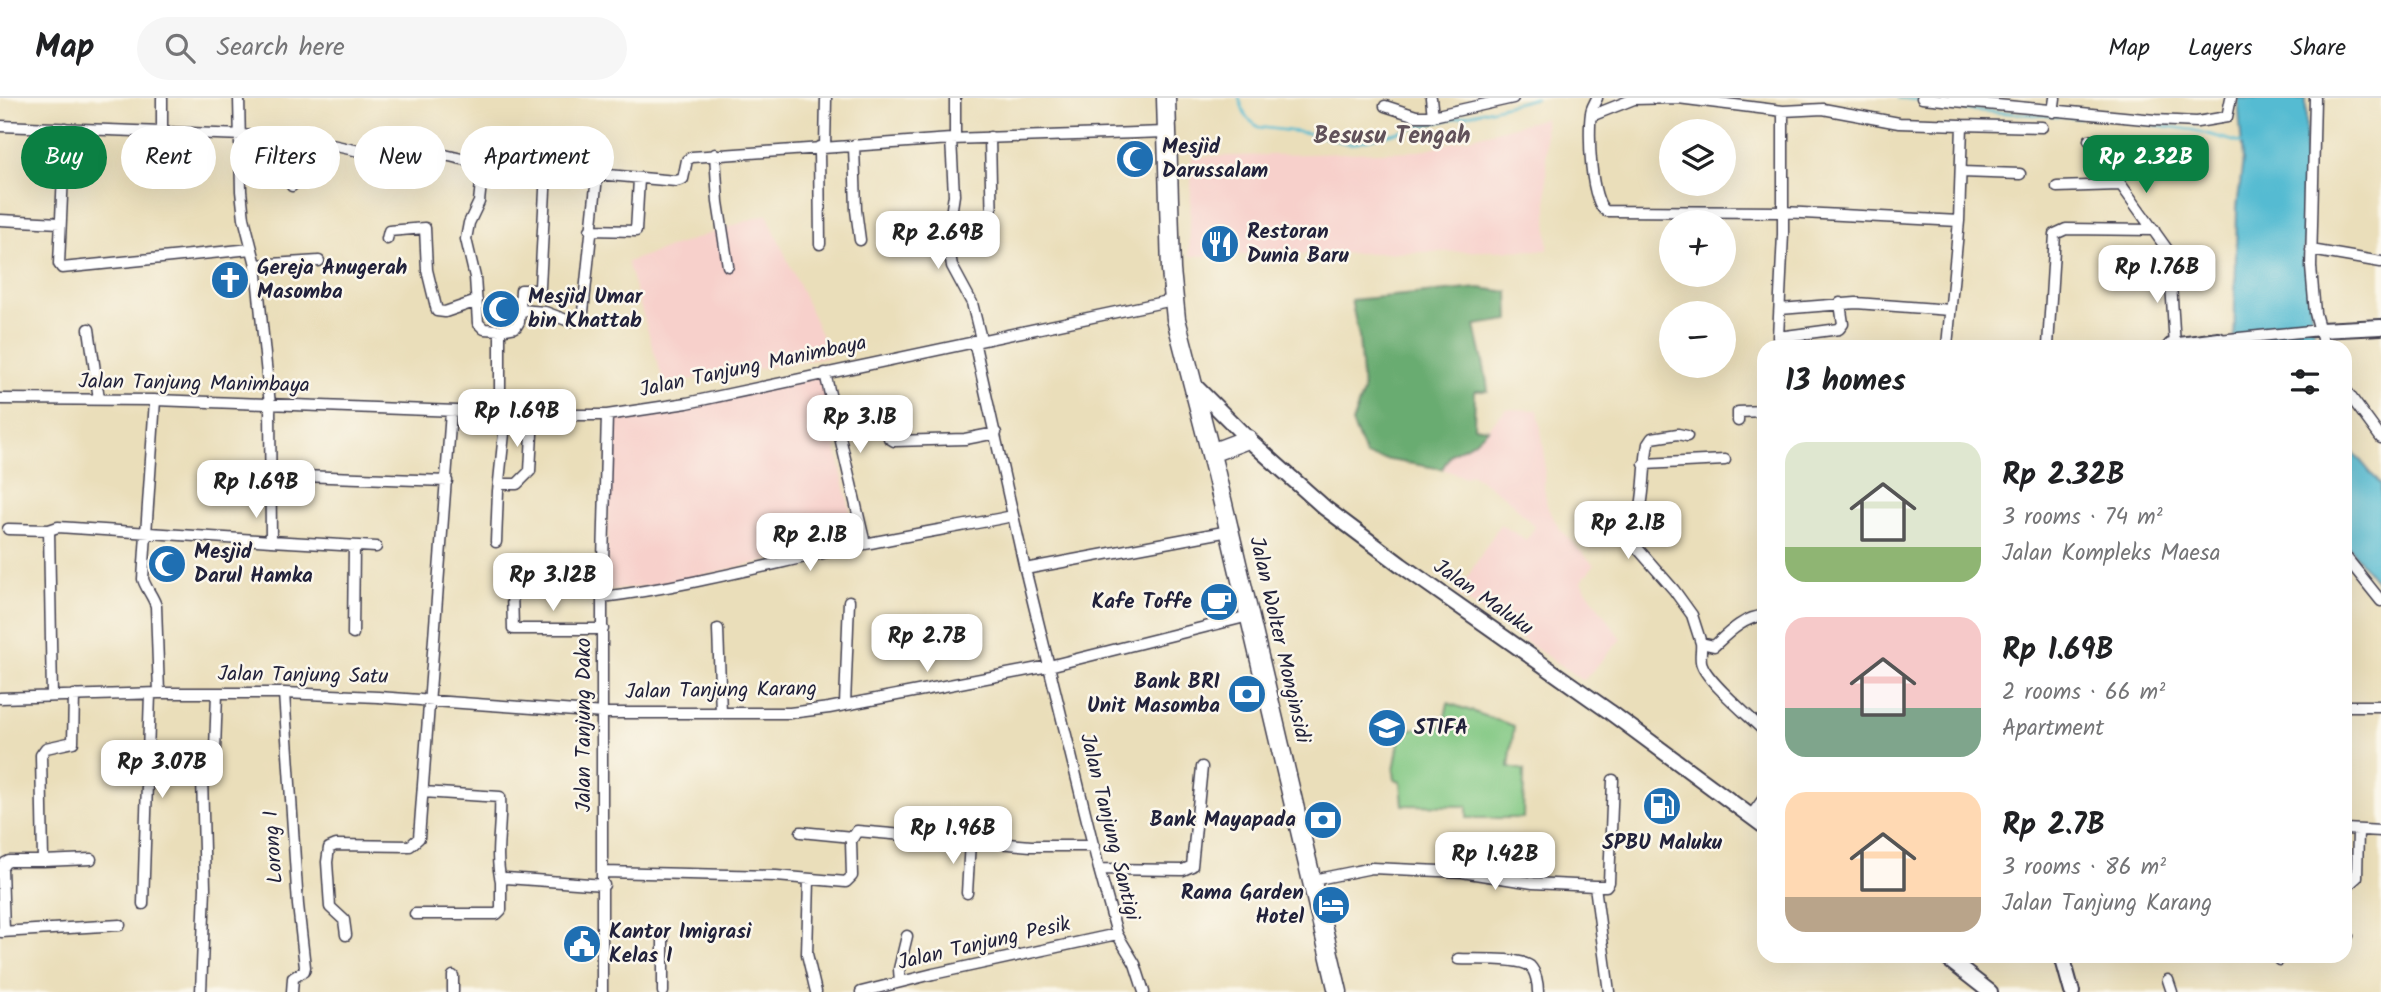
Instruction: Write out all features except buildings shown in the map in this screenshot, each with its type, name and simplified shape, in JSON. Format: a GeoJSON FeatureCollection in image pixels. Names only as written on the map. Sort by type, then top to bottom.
{"type":"FeatureCollection","features":[{"type":"Feature","properties":{"kind":"highway","name":"Jalan Wolter Monginsidi"},"geometry":{"type":"LineString","coordinates":[[1166,98],[1173,300],[1338,992]]}},
{"type":"Feature","properties":{"kind":"highway"},"geometry":{"type":"LineString","coordinates":[[1211,453],[1248,439]]}},
{"type":"Feature","properties":{"kind":"main road"},"geometry":{"type":"LineString","coordinates":[[2318,330],[2381,327]]}},
{"type":"Feature","properties":{"kind":"main road","name":"Jalan Maluku"},"geometry":{"type":"LineString","coordinates":[[1194,384],[1248,439],[1304,490],[1401,565],[1610,712],[1757,821]]}},
{"type":"Feature","properties":{"kind":"main road"},"geometry":{"type":"LineString","coordinates":[[1953,963],[1990,992]]}},
{"type":"Feature","properties":{"kind":"main road"},"geometry":{"type":"LineString","coordinates":[[2064,963],[2071,992]]}},
{"type":"Feature","properties":{"kind":"street"},"geometry":{"type":"LineString","coordinates":[[162,98],[162,126]]}},
{"type":"Feature","properties":{"kind":"street"},"geometry":{"type":"LineString","coordinates":[[238,126],[239,98]]}},
{"type":"Feature","properties":{"kind":"street"},"geometry":{"type":"LineString","coordinates":[[820,244],[825,98]]}},
{"type":"Feature","properties":{"kind":"street","name":"Jalan Tanjung Santigi"},"geometry":{"type":"LineString","coordinates":[[955,98],[954,195],[949,228],[950,254],[953,266],[972,303],[1013,516],[1099,869],[1117,934],[1135,964],[1143,992]]}},
{"type":"Feature","properties":{"kind":"street"},"geometry":{"type":"LineString","coordinates":[[1431,98],[1433,116]]}},
{"type":"Feature","properties":{"kind":"street"},"geometry":{"type":"LineString","coordinates":[[1385,106],[1416,116],[1433,116],[1513,98]]}},
{"type":"Feature","properties":{"kind":"street"},"geometry":{"type":"LineString","coordinates":[[1597,98],[1591,114],[1593,181],[1596,199],[1600,208],[1605,211],[1783,212],[1959,221]]}},
{"type":"Feature","properties":{"kind":"street"},"geometry":{"type":"LineString","coordinates":[[1591,114],[1634,99],[1678,98],[1783,111],[1823,109],[1899,123],[2042,127]]}},
{"type":"Feature","properties":{"kind":"street"},"geometry":{"type":"LineString","coordinates":[[1922,98],[2053,112],[2070,111],[2197,122],[2217,120],[2229,115],[2231,98]]}},
{"type":"Feature","properties":{"kind":"street"},"geometry":{"type":"LineString","coordinates":[[2053,112],[2055,98]]}},
{"type":"Feature","properties":{"kind":"street"},"geometry":{"type":"LineString","coordinates":[[2315,98],[2311,250],[2315,313],[2322,340]]}},
{"type":"Feature","properties":{"kind":"street"},"geometry":{"type":"LineString","coordinates":[[1779,340],[1783,111]]}},
{"type":"Feature","properties":{"kind":"street"},"geometry":{"type":"LineString","coordinates":[[1948,340],[1959,221],[1962,125]]}},
{"type":"Feature","properties":{"kind":"street"},"geometry":{"type":"LineString","coordinates":[[0,126],[21,127]]}},
{"type":"Feature","properties":{"kind":"street"},"geometry":{"type":"LineString","coordinates":[[614,177],[680,181],[688,158],[715,155],[990,137],[1166,132]]}},
{"type":"Feature","properties":{"kind":"street"},"geometry":{"type":"LineString","coordinates":[[990,137],[992,231]]}},
{"type":"Feature","properties":{"kind":"street"},"geometry":{"type":"LineString","coordinates":[[2089,140],[2169,252],[2174,340]]}},
{"type":"Feature","properties":{"kind":"street"},"geometry":{"type":"LineString","coordinates":[[853,145],[860,240]]}},
{"type":"Feature","properties":{"kind":"street"},"geometry":{"type":"LineString","coordinates":[[340,147],[373,154],[423,153],[460,160]]}},
{"type":"Feature","properties":{"kind":"street"},"geometry":{"type":"LineString","coordinates":[[715,155],[728,266]]}},
{"type":"Feature","properties":{"kind":"street"},"geometry":{"type":"LineString","coordinates":[[1961,172],[2020,174]]}},
{"type":"Feature","properties":{"kind":"street"},"geometry":{"type":"LineString","coordinates":[[590,230],[636,231],[639,179]]}},
{"type":"Feature","properties":{"kind":"street"},"geometry":{"type":"LineString","coordinates":[[2057,187],[2119,185]]}},
{"type":"Feature","properties":{"kind":"street"},"geometry":{"type":"LineString","coordinates":[[62,189],[59,264],[62,268],[251,249]]}},
{"type":"Feature","properties":{"kind":"street"},"geometry":{"type":"LineString","coordinates":[[241,189],[256,265],[270,405],[271,541]]}},
{"type":"Feature","properties":{"kind":"street"},"geometry":{"type":"LineString","coordinates":[[480,189],[479,202],[469,223],[467,239],[473,262],[480,326],[484,329],[500,330],[516,327],[519,322],[521,290],[538,290],[540,287],[545,189]]}},
{"type":"Feature","properties":{"kind":"street"},"geometry":{"type":"LineString","coordinates":[[520,310],[545,312],[569,321],[580,320],[595,189]]}},
{"type":"Feature","properties":{"kind":"street"},"geometry":{"type":"LineString","coordinates":[[0,220],[60,223]]}},
{"type":"Feature","properties":{"kind":"street"},"geometry":{"type":"LineString","coordinates":[[387,239],[389,231],[424,227],[427,270],[437,311],[445,312],[477,301]]}},
{"type":"Feature","properties":{"kind":"street"},"geometry":{"type":"LineString","coordinates":[[2048,340],[2055,234],[2066,229],[2154,230]]}},
{"type":"Feature","properties":{"kind":"street"},"geometry":{"type":"LineString","coordinates":[[2311,250],[2381,262]]}},
{"type":"Feature","properties":{"kind":"street"},"geometry":{"type":"LineString","coordinates":[[256,265],[319,261]]}},
{"type":"Feature","properties":{"kind":"street","name":"Jalan Tanjung Manimbaya"},"geometry":{"type":"LineString","coordinates":[[0,399],[155,400],[533,415],[607,415],[687,403],[1173,300]]}},
{"type":"Feature","properties":{"kind":"street"},"geometry":{"type":"LineString","coordinates":[[1780,309],[1840,303],[1879,303],[1950,310]]}},
{"type":"Feature","properties":{"kind":"street"},"geometry":{"type":"LineString","coordinates":[[1788,340],[1839,329],[1843,324],[1840,303]]}},
{"type":"Feature","properties":{"kind":"street"},"geometry":{"type":"LineString","coordinates":[[89,329],[99,399]]}},
{"type":"Feature","properties":{"kind":"street"},"geometry":{"type":"LineString","coordinates":[[496,542],[503,413],[500,330]]}},
{"type":"Feature","properties":{"kind":"street"},"geometry":{"type":"LineString","coordinates":[[2239,340],[2318,330]]}},
{"type":"Feature","properties":{"kind":"street"},"geometry":{"type":"LineString","coordinates":[[825,373],[865,544]]}},
{"type":"Feature","properties":{"kind":"street"},"geometry":{"type":"LineString","coordinates":[[2352,399],[2381,438]]}},
{"type":"Feature","properties":{"kind":"street"},"geometry":{"type":"LineString","coordinates":[[143,904],[155,694],[156,606],[143,579],[155,400]]}},
{"type":"Feature","properties":{"kind":"street"},"geometry":{"type":"LineString","coordinates":[[1738,421],[1738,412],[1757,411]]}},
{"type":"Feature","properties":{"kind":"street"},"geometry":{"type":"LineString","coordinates":[[346,934],[344,920],[330,907],[327,862],[329,848],[336,845],[414,844],[419,838],[451,412]]}},
{"type":"Feature","properties":{"kind":"street"},"geometry":{"type":"LineString","coordinates":[[499,484],[517,484],[530,471],[533,415]]}},
{"type":"Feature","properties":{"kind":"street","name":"Jalan Tanjung Dako"},"geometry":{"type":"LineString","coordinates":[[602,992],[602,597],[607,415]]}},
{"type":"Feature","properties":{"kind":"street"},"geometry":{"type":"LineString","coordinates":[[887,427],[888,437],[894,441],[965,439],[996,433]]}},
{"type":"Feature","properties":{"kind":"street"},"geometry":{"type":"LineString","coordinates":[[1687,436],[1678,434],[1652,438],[1648,444],[1641,507],[1630,526],[1630,534],[1632,542],[1692,615],[1701,643],[1701,664],[1717,685],[1757,724]]}},
{"type":"Feature","properties":{"kind":"street"},"geometry":{"type":"LineString","coordinates":[[1644,464],[1726,460]]}},
{"type":"Feature","properties":{"kind":"street"},"geometry":{"type":"LineString","coordinates":[[271,475],[447,481]]}},
{"type":"Feature","properties":{"kind":"street"},"geometry":{"type":"LineString","coordinates":[[602,597],[654,591],[865,544],[1013,516]]}},
{"type":"Feature","properties":{"kind":"street"},"geometry":{"type":"LineString","coordinates":[[8,529],[49,530],[58,527],[376,547]]}},
{"type":"Feature","properties":{"kind":"street"},"geometry":{"type":"LineString","coordinates":[[49,530],[52,696]]}},
{"type":"Feature","properties":{"kind":"street"},"geometry":{"type":"LineString","coordinates":[[1026,569],[1229,531]]}},
{"type":"Feature","properties":{"kind":"street"},"geometry":{"type":"LineString","coordinates":[[353,634],[354,546]]}},
{"type":"Feature","properties":{"kind":"street"},"geometry":{"type":"LineString","coordinates":[[2352,565],[2381,601]]}},
{"type":"Feature","properties":{"kind":"street"},"geometry":{"type":"LineString","coordinates":[[512,590],[513,629],[603,629]]}},
{"type":"Feature","properties":{"kind":"street"},"geometry":{"type":"LineString","coordinates":[[845,704],[849,601]]}},
{"type":"Feature","properties":{"kind":"street","name":"Jalan Tanjung Karang"},"geometry":{"type":"LineString","coordinates":[[604,713],[790,713],[1049,666],[1248,616]]}},
{"type":"Feature","properties":{"kind":"street"},"geometry":{"type":"LineString","coordinates":[[1701,664],[1714,646],[1743,622],[1757,616]]}},
{"type":"Feature","properties":{"kind":"street"},"geometry":{"type":"LineString","coordinates":[[718,629],[720,713]]}},
{"type":"Feature","properties":{"kind":"street"},"geometry":{"type":"LineString","coordinates":[[1701,643],[1714,646]]}},
{"type":"Feature","properties":{"kind":"street"},"geometry":{"type":"LineString","coordinates":[[201,992],[205,898],[202,777],[215,750],[218,693]]}},
{"type":"Feature","properties":{"kind":"street","name":"Jalan Tanjung Satu"},"geometry":{"type":"LineString","coordinates":[[0,698],[284,693],[604,713]]}},
{"type":"Feature","properties":{"kind":"street","name":"Lorong I"},"geometry":{"type":"LineString","coordinates":[[284,693],[298,905],[305,967],[304,971],[293,978],[292,992]]}},
{"type":"Feature","properties":{"kind":"street"},"geometry":{"type":"LineString","coordinates":[[43,860],[41,755],[46,748],[72,743],[74,695]]}},
{"type":"Feature","properties":{"kind":"street"},"geometry":{"type":"LineString","coordinates":[[2352,706],[2381,706]]}},
{"type":"Feature","properties":{"kind":"street"},"geometry":{"type":"LineString","coordinates":[[1099,869],[1183,870],[1192,866],[1202,767]]}},
{"type":"Feature","properties":{"kind":"street"},"geometry":{"type":"LineString","coordinates":[[1312,880],[1372,868],[1462,872],[1532,883],[1606,886],[1609,882],[1612,780]]}},
{"type":"Feature","properties":{"kind":"street"},"geometry":{"type":"LineString","coordinates":[[415,915],[497,914],[501,910],[497,847],[500,797],[423,792]]}},
{"type":"Feature","properties":{"kind":"street"},"geometry":{"type":"LineString","coordinates":[[1751,816],[1757,808]]}},
{"type":"Feature","properties":{"kind":"street"},"geometry":{"type":"LineString","coordinates":[[2352,830],[2380,831]]}},
{"type":"Feature","properties":{"kind":"street"},"geometry":{"type":"LineString","coordinates":[[2352,881],[2357,877],[2358,830]]}},
{"type":"Feature","properties":{"kind":"street"},"geometry":{"type":"LineString","coordinates":[[604,872],[776,876],[846,881],[852,876],[852,837],[857,831],[1031,846],[1094,846]]}},
{"type":"Feature","properties":{"kind":"street"},"geometry":{"type":"LineString","coordinates":[[801,832],[852,837]]}},
{"type":"Feature","properties":{"kind":"street"},"geometry":{"type":"LineString","coordinates":[[967,893],[970,841]]}},
{"type":"Feature","properties":{"kind":"street"},"geometry":{"type":"LineString","coordinates":[[91,859],[10,861],[3,865],[2,932],[120,925]]}},
{"type":"Feature","properties":{"kind":"street"},"geometry":{"type":"LineString","coordinates":[[501,881],[506,878],[604,885]]}},
{"type":"Feature","properties":{"kind":"street"},"geometry":{"type":"LineString","coordinates":[[809,879],[807,954],[816,992]]}},
{"type":"Feature","properties":{"kind":"street"},"geometry":{"type":"LineString","coordinates":[[1594,886],[1609,992]]}},
{"type":"Feature","properties":{"kind":"street","name":"Jalan Tanjung Pesik"},"geometry":{"type":"LineString","coordinates":[[861,992],[1117,934]]}},
{"type":"Feature","properties":{"kind":"street"},"geometry":{"type":"LineString","coordinates":[[663,935],[663,992]]}},
{"type":"Feature","properties":{"kind":"street"},"geometry":{"type":"LineString","coordinates":[[900,982],[899,969],[907,936]]}},
{"type":"Feature","properties":{"kind":"street"},"geometry":{"type":"LineString","coordinates":[[1458,960],[1527,964],[1534,971],[1538,992]]}},
{"type":"Feature","properties":{"kind":"street"},"geometry":{"type":"LineString","coordinates":[[453,976],[453,992]]}},
{"type":"Feature","properties":{"kind":"street"},"geometry":{"type":"LineString","coordinates":[[2168,980],[2172,992]]}},
{"type":"Feature","properties":{"kind":"shaded area"},"geometry":{"type":"Polygon","coordinates":[[[1545,118],[1548,250],[1189,256],[1192,157],[1419,151],[1545,118]]]}},
{"type":"Feature","properties":{"kind":"shaded area"},"geometry":{"type":"Polygon","coordinates":[[[767,214],[831,357],[664,384],[627,262],[767,214]]]}},
{"type":"Feature","properties":{"kind":"shaded area"},"geometry":{"type":"Polygon","coordinates":[[[820,376],[856,536],[767,561],[653,586],[606,591],[611,419],[688,407],[820,376]]]}},
{"type":"Feature","properties":{"kind":"shaded area"},"geometry":{"type":"Polygon","coordinates":[[[1506,409],[1538,410],[1545,456],[1544,487],[1547,506],[1559,528],[1594,565],[1581,582],[1621,639],[1583,681],[1457,594],[1500,524],[1526,540],[1535,527],[1506,497],[1471,474],[1465,477],[1442,469],[1451,454],[1474,442],[1506,409]]]}},
{"type":"Feature","properties":{"kind":"green space"},"geometry":{"type":"Polygon","coordinates":[[[1479,288],[1508,292],[1509,320],[1475,325],[1488,391],[1475,391],[1474,427],[1488,429],[1474,442],[1451,454],[1442,469],[1366,456],[1352,423],[1363,392],[1359,337],[1351,300],[1479,288]]]}},
{"type":"Feature","properties":{"kind":"green space"},"geometry":{"type":"Polygon","coordinates":[[[1448,703],[1514,726],[1509,767],[1524,770],[1523,818],[1467,818],[1467,806],[1403,805],[1401,782],[1395,780],[1394,771],[1401,730],[1443,726],[1448,703]]]}},
{"type":"Feature","properties":{"kind":"water"},"geometry":{"type":"Polygon","coordinates":[[[2238,98],[2306,98],[2304,251],[2314,340],[2234,340],[2237,208],[2243,160],[2238,98]]]}},
{"type":"Feature","properties":{"kind":"water"},"geometry":{"type":"Polygon","coordinates":[[[2352,450],[2381,485],[2381,588],[2352,551],[2352,450]]]}},
{"type":"Feature","properties":{"kind":"waterway"},"geometry":{"type":"LineString","coordinates":[[1239,98],[1246,117],[1258,127],[1307,133],[1350,144],[1536,98]]}},
{"type":"Feature","properties":{"kind":"waterway"},"geometry":{"type":"LineString","coordinates":[[1898,98],[1919,100]]}},
{"type":"Feature","properties":{"kind":"waterway"},"geometry":{"type":"LineString","coordinates":[[1943,104],[1968,110],[2079,118]]}},
{"type":"Feature","properties":{"kind":"waterway"},"geometry":{"type":"LineString","coordinates":[[2141,123],[2193,130],[2244,144]]}},
{"type":"Feature","properties":{"kind":"place","name":"Mesjid Darussalam"},"geometry":{"type":"Point","coordinates":[1135,159]}},
{"type":"Feature","properties":{"kind":"place","name":"Restoran Dunia Baru"},"geometry":{"type":"Point","coordinates":[1220,244]}},
{"type":"Feature","properties":{"kind":"place","name":"Gereja Anugerah Masomba"},"geometry":{"type":"Point","coordinates":[230,280]}},
{"type":"Feature","properties":{"kind":"place","name":"Mesjid Umar bin Khattab"},"geometry":{"type":"Point","coordinates":[501,309]}},
{"type":"Feature","properties":{"kind":"place","name":"Mesjid Darul Hamka"},"geometry":{"type":"Point","coordinates":[167,564]}},
{"type":"Feature","properties":{"kind":"place","name":"Kafe Toffe"},"geometry":{"type":"Point","coordinates":[1219,602]}},
{"type":"Feature","properties":{"kind":"place","name":"Bank BRI Unit Masomba"},"geometry":{"type":"Point","coordinates":[1247,694]}},
{"type":"Feature","properties":{"kind":"place","name":"STIFA"},"geometry":{"type":"Point","coordinates":[1387,728]}},
{"type":"Feature","properties":{"kind":"place","name":"SPBU Maluku"},"geometry":{"type":"Point","coordinates":[1662,806]}},
{"type":"Feature","properties":{"kind":"place","name":"Bank Mayapada"},"geometry":{"type":"Point","coordinates":[1323,820]}},
{"type":"Feature","properties":{"kind":"place","name":"Rama Garden Hotel"},"geometry":{"type":"Point","coordinates":[1331,905]}},
{"type":"Feature","properties":{"kind":"place","name":"Kantor Imigrasi Kelas I"},"geometry":{"type":"Point","coordinates":[582,944]}},
{"type":"Feature","properties":{"kind":"district","name":"Besusu Tengah"},"geometry":{"type":"Point","coordinates":[1392,136]}}]}
